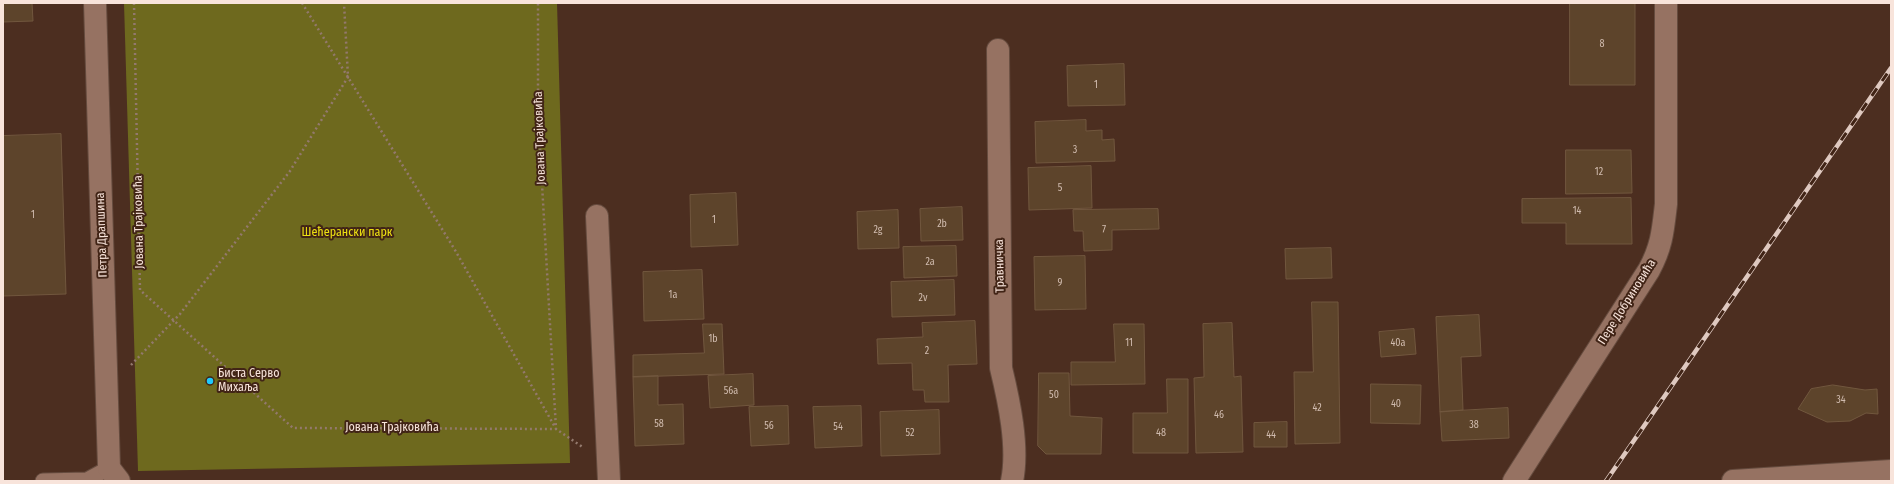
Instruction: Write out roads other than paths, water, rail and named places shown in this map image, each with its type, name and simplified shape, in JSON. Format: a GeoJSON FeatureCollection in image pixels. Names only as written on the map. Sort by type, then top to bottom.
{"type":"FeatureCollection","features":[{"type":"Feature","properties":{"kind":"street","name":"Петра Драпшина"},"geometry":{"type":"LineString","coordinates":[[95,3],[107,389],[114,474]]}},
{"type":"Feature","properties":{"kind":"street","name":"Пере Добриновића"},"geometry":{"type":"LineString","coordinates":[[1514,481],[1649,270],[1658,252],[1663,232],[1666,204],[1666,3]]}},
{"type":"Feature","properties":{"kind":"street","name":"Травничка"},"geometry":{"type":"LineString","coordinates":[[998,50],[1001,368],[1010,405],[1013,441],[1012,481]]}},
{"type":"Feature","properties":{"kind":"street"},"geometry":{"type":"LineString","coordinates":[[597,216],[609,481]]}},
{"type":"Feature","properties":{"kind":"street"},"geometry":{"type":"LineString","coordinates":[[1733,481],[1891,472]]}},
{"type":"Feature","properties":{"kind":"lane"},"geometry":{"type":"LineString","coordinates":[[43,481],[87,480],[114,474]]}},
{"type":"Feature","properties":{"kind":"railway"},"geometry":{"type":"LineString","coordinates":[[1606,481],[1891,68]]}},
{"type":"Feature","properties":{"kind":"place","name":"Биста Серво Михаља"},"geometry":{"type":"Point","coordinates":[210,381]}},
{"type":"Feature","properties":{"kind":"park label","name":"Шећерански парк"},"geometry":{"type":"Point","coordinates":[347,233]}}]}
